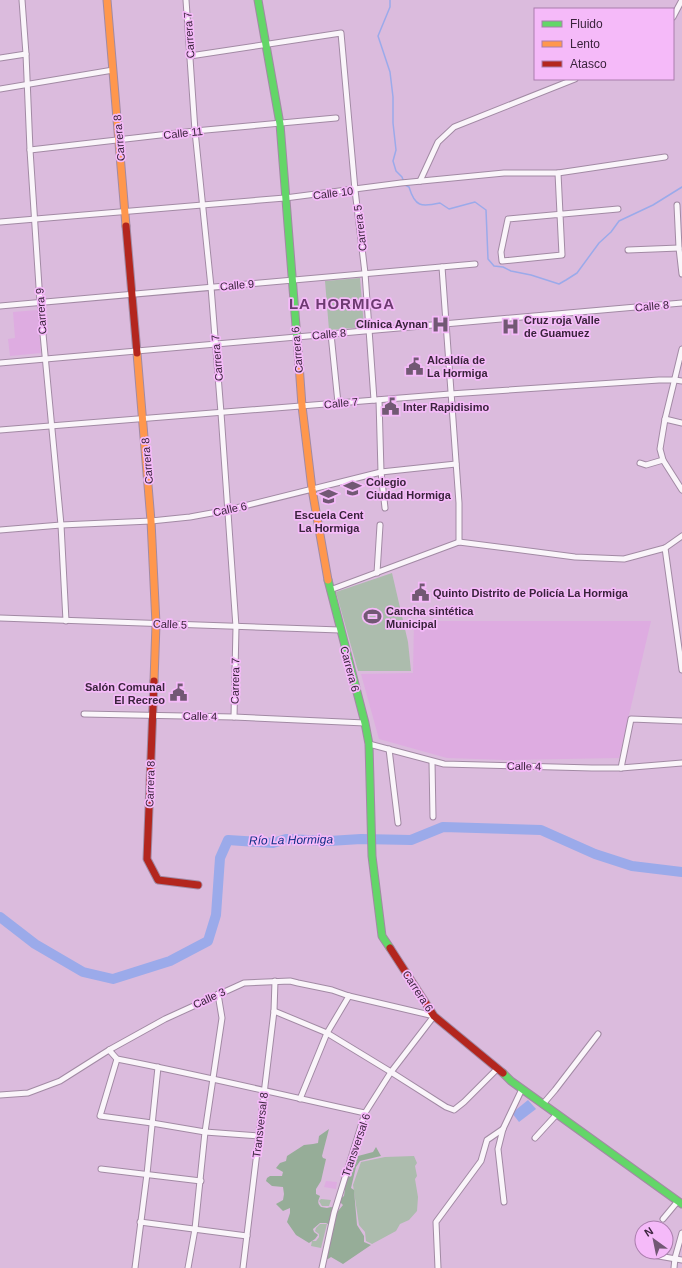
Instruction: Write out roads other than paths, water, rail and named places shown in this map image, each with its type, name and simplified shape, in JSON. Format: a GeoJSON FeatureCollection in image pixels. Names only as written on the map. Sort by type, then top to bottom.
{"type":"FeatureCollection","features":[{"type":"Feature","properties":{"kind":"main road","name":"Carrera 8"},"geometry":{"type":"LineString","coordinates":[[108,0],[151,521],[156,624],[147,859],[158,880],[198,885]]}},
{"type":"Feature","properties":{"kind":"main road","name":"Carrera 6"},"geometry":{"type":"LineString","coordinates":[[258,0],[280,124],[302,406],[312,489],[330,590],[365,723],[369,744],[372,856],[382,936],[434,1016],[498,1068],[511,1081],[680,1202]]}},
{"type":"Feature","properties":{"kind":"street","name":"Carrera 9"},"geometry":{"type":"LineString","coordinates":[[22,0],[40,302],[61,525],[66,621]]}},
{"type":"Feature","properties":{"kind":"street","name":"Carrera 7"},"geometry":{"type":"LineString","coordinates":[[186,0],[195,131],[216,344],[236,627],[234,717]]}},
{"type":"Feature","properties":{"kind":"street"},"geometry":{"type":"LineString","coordinates":[[674,15],[682,0]]}},
{"type":"Feature","properties":{"kind":"street","name":"Carrera 5"},"geometry":{"type":"LineString","coordinates":[[266,44],[342,33],[355,190],[377,400],[381,472],[385,508]]}},
{"type":"Feature","properties":{"kind":"street"},"geometry":{"type":"LineString","coordinates":[[190,56],[266,44]]}},
{"type":"Feature","properties":{"kind":"street"},"geometry":{"type":"LineString","coordinates":[[0,58],[26,54]]}},
{"type":"Feature","properties":{"kind":"street"},"geometry":{"type":"LineString","coordinates":[[0,89],[113,70]]}},
{"type":"Feature","properties":{"kind":"street"},"geometry":{"type":"LineString","coordinates":[[420,181],[438,142],[454,127],[572,80]]}},
{"type":"Feature","properties":{"kind":"street","name":"Calle 11"},"geometry":{"type":"LineString","coordinates":[[30,150],[195,131],[336,118]]}},
{"type":"Feature","properties":{"kind":"street","name":"Calle 10"},"geometry":{"type":"LineString","coordinates":[[0,222],[285,198],[409,182],[504,173],[558,173],[665,157]]}},
{"type":"Feature","properties":{"kind":"street"},"geometry":{"type":"LineString","coordinates":[[558,173],[560,214],[562,255],[502,261],[501,252],[508,219],[560,214],[618,209]]}},
{"type":"Feature","properties":{"kind":"street"},"geometry":{"type":"LineString","coordinates":[[677,205],[682,274]]}},
{"type":"Feature","properties":{"kind":"street"},"geometry":{"type":"LineString","coordinates":[[628,250],[679,248]]}},
{"type":"Feature","properties":{"kind":"street","name":"Calle 9"},"geometry":{"type":"LineString","coordinates":[[0,306],[475,264]]}},
{"type":"Feature","properties":{"kind":"street"},"geometry":{"type":"LineString","coordinates":[[442,267],[459,503],[459,542]]}},
{"type":"Feature","properties":{"kind":"street","name":"Calle 8"},"geometry":{"type":"LineString","coordinates":[[0,363],[682,303]]}},
{"type":"Feature","properties":{"kind":"street"},"geometry":{"type":"LineString","coordinates":[[330,334],[338,403]]}},
{"type":"Feature","properties":{"kind":"street"},"geometry":{"type":"LineString","coordinates":[[682,349],[665,419],[660,449],[663,460],[682,490]]}},
{"type":"Feature","properties":{"kind":"street","name":"Calle 7"},"geometry":{"type":"LineString","coordinates":[[0,430],[450,394],[675,380],[682,381]]}},
{"type":"Feature","properties":{"kind":"street"},"geometry":{"type":"LineString","coordinates":[[665,419],[682,423]]}},
{"type":"Feature","properties":{"kind":"street"},"geometry":{"type":"LineString","coordinates":[[640,463],[646,465],[663,460]]}},
{"type":"Feature","properties":{"kind":"street","name":"Calle 6"},"geometry":{"type":"LineString","coordinates":[[0,530],[61,525],[151,521],[190,517],[228,510],[381,472],[456,464]]}},
{"type":"Feature","properties":{"kind":"street"},"geometry":{"type":"LineString","coordinates":[[378,573],[380,525]]}},
{"type":"Feature","properties":{"kind":"street"},"geometry":{"type":"LineString","coordinates":[[330,590],[459,542],[575,557],[624,559],[665,548],[682,536]]}},
{"type":"Feature","properties":{"kind":"street"},"geometry":{"type":"LineString","coordinates":[[665,548],[682,670]]}},
{"type":"Feature","properties":{"kind":"street","name":"Calle 5"},"geometry":{"type":"LineString","coordinates":[[0,618],[340,630]]}},
{"type":"Feature","properties":{"kind":"street","name":"Calle 4"},"geometry":{"type":"LineString","coordinates":[[84,714],[234,717],[365,723]]}},
{"type":"Feature","properties":{"kind":"street"},"geometry":{"type":"LineString","coordinates":[[621,768],[631,719],[682,721]]}},
{"type":"Feature","properties":{"kind":"street","name":"Calle 4"},"geometry":{"type":"LineString","coordinates":[[369,744],[444,764],[621,768],[682,763]]}},
{"type":"Feature","properties":{"kind":"street"},"geometry":{"type":"LineString","coordinates":[[389,749],[398,823]]}},
{"type":"Feature","properties":{"kind":"street"},"geometry":{"type":"LineString","coordinates":[[432,762],[433,817]]}},
{"type":"Feature","properties":{"kind":"street","name":"Calle 3"},"geometry":{"type":"LineString","coordinates":[[0,1095],[28,1092],[60,1081],[109,1050],[165,1019],[244,982],[274,981],[298,983],[332,990],[349,996],[434,1016]]}},
{"type":"Feature","properties":{"kind":"street","name":"Transversal 8"},"geometry":{"type":"LineString","coordinates":[[243,1268],[274,1011],[274,981]]}},
{"type":"Feature","properties":{"kind":"street"},"geometry":{"type":"LineString","coordinates":[[188,1268],[195,1229],[212,1079],[222,1018],[218,994]]}},
{"type":"Feature","properties":{"kind":"street"},"geometry":{"type":"LineString","coordinates":[[300,1099],[327,1033],[349,996]]}},
{"type":"Feature","properties":{"kind":"street"},"geometry":{"type":"LineString","coordinates":[[274,1011],[327,1033],[446,1107],[454,1110],[498,1068]]}},
{"type":"Feature","properties":{"kind":"street","name":"Transversal 6"},"geometry":{"type":"LineString","coordinates":[[322,1268],[334,1213],[365,1113],[391,1072],[434,1016]]}},
{"type":"Feature","properties":{"kind":"street"},"geometry":{"type":"LineString","coordinates":[[543,1104],[598,1034]]}},
{"type":"Feature","properties":{"kind":"street"},"geometry":{"type":"LineString","coordinates":[[109,1050],[117,1059],[365,1113]]}},
{"type":"Feature","properties":{"kind":"street"},"geometry":{"type":"LineString","coordinates":[[117,1059],[100,1116],[205,1132],[258,1136]]}},
{"type":"Feature","properties":{"kind":"street"},"geometry":{"type":"LineString","coordinates":[[135,1268],[147,1174],[158,1067]]}},
{"type":"Feature","properties":{"kind":"street"},"geometry":{"type":"LineString","coordinates":[[504,1202],[498,1149],[503,1129],[522,1089]]}},
{"type":"Feature","properties":{"kind":"street"},"geometry":{"type":"LineString","coordinates":[[535,1138],[557,1114]]}},
{"type":"Feature","properties":{"kind":"street"},"geometry":{"type":"LineString","coordinates":[[438,1268],[436,1222],[481,1161],[487,1140],[503,1129]]}},
{"type":"Feature","properties":{"kind":"street"},"geometry":{"type":"LineString","coordinates":[[101,1169],[201,1181]]}},
{"type":"Feature","properties":{"kind":"street"},"geometry":{"type":"LineString","coordinates":[[664,1219],[680,1202]]}},
{"type":"Feature","properties":{"kind":"street"},"geometry":{"type":"LineString","coordinates":[[140,1222],[247,1236]]}},
{"type":"Feature","properties":{"kind":"street"},"geometry":{"type":"LineString","coordinates":[[674,1268],[675,1258],[682,1233]]}},
{"type":"Feature","properties":{"kind":"street"},"geometry":{"type":"LineString","coordinates":[[675,1258],[682,1260]]}},
{"type":"Feature","properties":{"kind":"water"},"geometry":{"type":"Polygon","coordinates":[[[528,1100],[536,1109],[519,1122],[512,1113],[528,1100]]]}},
{"type":"Feature","properties":{"kind":"waterway"},"geometry":{"type":"LineString","coordinates":[[390,0],[390,7],[378,36],[390,72],[396,150],[393,161],[396,171],[402,177],[405,185],[409,187],[416,202],[420,204],[428,205],[440,203],[449,209],[475,202],[486,210],[488,259],[494,266],[503,267],[511,271],[531,275],[559,284],[577,273],[599,243],[611,232],[619,221],[653,205],[682,187]]}},
{"type":"Feature","properties":{"kind":"waterway","name":"Río La Hormiga"},"geometry":{"type":"LineString","coordinates":[[0,917],[35,944],[83,972],[113,979],[170,961],[208,941],[216,915],[220,858],[228,840],[273,843],[286,839],[329,841],[361,839],[411,840],[443,827],[541,830],[595,854],[632,866],[682,872]]}},
{"type":"Feature","properties":{"kind":"place","name":"Clínica Aynan"},"geometry":{"type":"Point","coordinates":[441,324]}},
{"type":"Feature","properties":{"kind":"place","name":"Cruz roja Valle de Guamuez"},"geometry":{"type":"Point","coordinates":[511,326]}},
{"type":"Feature","properties":{"kind":"place","name":"Alcaldía de La Hormiga"},"geometry":{"type":"Point","coordinates":[414,366]}},
{"type":"Feature","properties":{"kind":"place","name":"Inter Rapidisimo"},"geometry":{"type":"Point","coordinates":[390,407]}},
{"type":"Feature","properties":{"kind":"place","name":"Colegio Ciudad Hormiga"},"geometry":{"type":"Point","coordinates":[353,488]}},
{"type":"Feature","properties":{"kind":"place","name":"Escuela Cent La Hormiga"},"geometry":{"type":"Point","coordinates":[329,497]}},
{"type":"Feature","properties":{"kind":"place","name":"Quinto Distrito de Policía La Hormiga"},"geometry":{"type":"Point","coordinates":[420,593]}},
{"type":"Feature","properties":{"kind":"place","name":"Cancha sintética Municipal"},"geometry":{"type":"Point","coordinates":[373,617]}},
{"type":"Feature","properties":{"kind":"place","name":"Salón Comunal El Recreo"},"geometry":{"type":"Point","coordinates":[178,693]}},
{"type":"Feature","properties":{"kind":"district","name":"LA HORMIGA"},"geometry":{"type":"Point","coordinates":[342,303]}}]}
